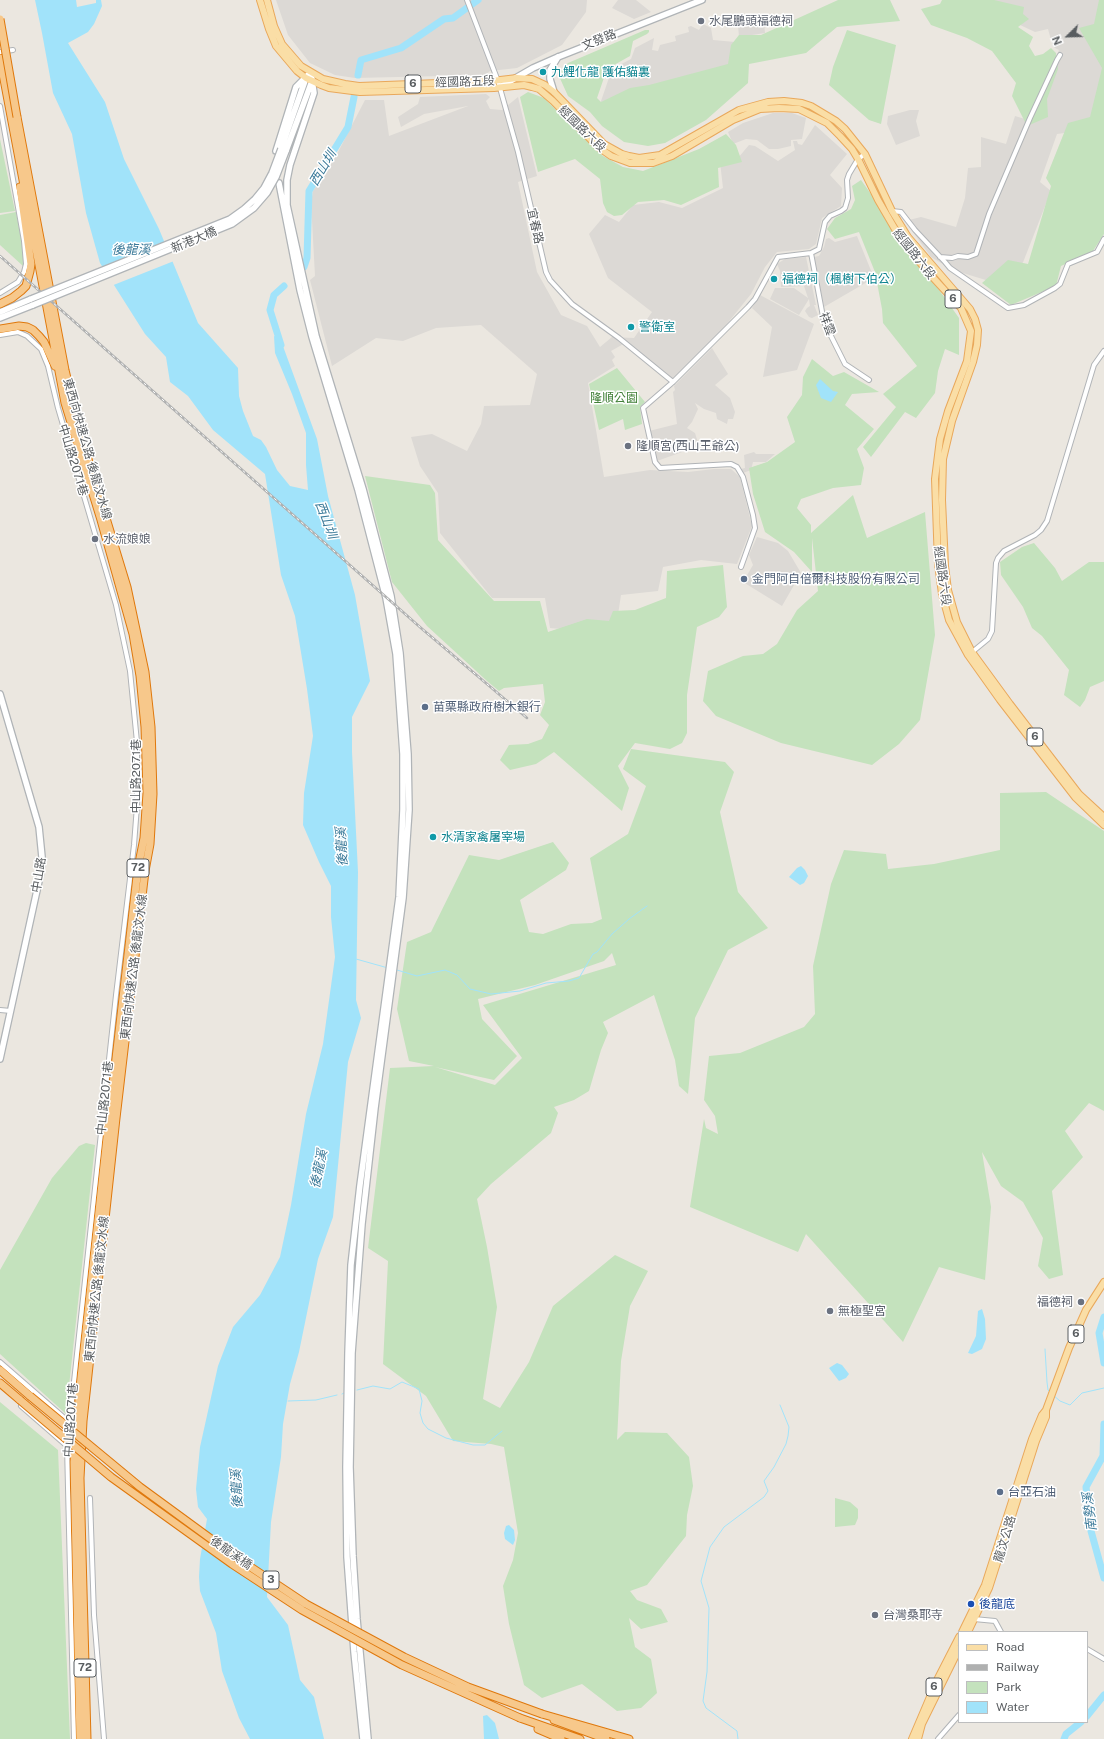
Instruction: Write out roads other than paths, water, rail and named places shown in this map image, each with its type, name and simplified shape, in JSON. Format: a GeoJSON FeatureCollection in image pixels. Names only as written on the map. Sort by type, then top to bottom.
{"type":"FeatureCollection","features":[{"type":"Feature","properties":{"kind":"highway","name":"東西向快速公路 後龍汶水線"},"geometry":{"type":"LineString","coordinates":[[0,19],[14,117],[14,131],[59,376],[67,410],[101,520],[132,634],[140,676],[145,727],[147,793],[144,838],[138,868],[105,1151],[80,1387],[74,1462],[80,1739]]}},
{"type":"Feature","properties":{"kind":"highway","name":"東西向快速公路 後龍汶水線"},"geometry":{"type":"LineString","coordinates":[[0,58],[14,117],[64,370],[81,436],[129,593],[145,672],[151,727],[154,794],[150,844],[145,871],[116,1118],[83,1421],[80,1478],[87,1739]]}},
{"type":"Feature","properties":{"kind":"highway"},"geometry":{"type":"LineString","coordinates":[[0,304],[12,298],[26,286],[31,264],[25,232],[14,131]]}},
{"type":"Feature","properties":{"kind":"highway"},"geometry":{"type":"LineString","coordinates":[[0,329],[19,326],[27,327],[33,330],[44,342],[59,376]]}},
{"type":"Feature","properties":{"kind":"highway","name":"後龍溪橋"},"geometry":{"type":"LineString","coordinates":[[0,1370],[140,1486],[237,1558],[306,1604],[404,1657],[468,1687],[542,1714]]}},
{"type":"Feature","properties":{"kind":"highway","name":"後龍溪橋"},"geometry":{"type":"LineString","coordinates":[[0,1382],[111,1477],[232,1564],[302,1610],[402,1665],[520,1718],[533,1727],[548,1730]]}},
{"type":"Feature","properties":{"kind":"highway"},"geometry":{"type":"LineString","coordinates":[[542,1714],[630,1739]]}},
{"type":"Feature","properties":{"kind":"highway","name":"3"},"geometry":{"type":"LineString","coordinates":[[542,1714],[564,1725],[606,1739]]}},
{"type":"Feature","properties":{"kind":"highway"},"geometry":{"type":"LineString","coordinates":[[548,1730],[562,1739]]}},
{"type":"Feature","properties":{"kind":"highway"},"geometry":{"type":"LineString","coordinates":[[548,1730],[580,1739]]}},
{"type":"Feature","properties":{"kind":"main road","name":"經國路五段"},"geometry":{"type":"LineString","coordinates":[[260,0],[282,44],[301,66],[332,82],[359,86],[499,84]]}},
{"type":"Feature","properties":{"kind":"main road","name":"經國路五段"},"geometry":{"type":"LineString","coordinates":[[267,0],[265,9],[276,46],[291,65],[309,79],[329,88],[360,92],[499,84],[517,78]]}},
{"type":"Feature","properties":{"kind":"main road","name":"經國路六段"},"geometry":{"type":"LineString","coordinates":[[517,78],[537,81],[554,92],[603,146],[622,154],[639,158],[660,155],[739,110],[762,103],[784,101],[802,103],[811,106],[836,121],[845,129],[865,154],[892,211],[908,237],[970,309],[975,319],[978,330],[977,345],[943,444]]}},
{"type":"Feature","properties":{"kind":"main road","name":"經國路六段"},"geometry":{"type":"LineString","coordinates":[[499,84],[524,85],[539,89],[619,160],[643,164],[653,163],[672,156],[733,120],[748,113],[760,109],[779,108],[799,109],[827,123],[852,149],[899,236],[926,270],[961,308],[971,331],[967,361],[948,411],[943,444],[935,479],[938,564],[942,594],[949,620],[970,654],[1075,798],[1104,825]]}},
{"type":"Feature","properties":{"kind":"main road"},"geometry":{"type":"LineString","coordinates":[[886,214],[892,211]]}},
{"type":"Feature","properties":{"kind":"main road","name":"經國路六段"},"geometry":{"type":"LineString","coordinates":[[970,654],[1072,785],[1095,810],[1104,817]]}},
{"type":"Feature","properties":{"kind":"main road","name":"龍汶公路"},"geometry":{"type":"LineString","coordinates":[[963,1631],[989,1588],[1042,1415],[1046,1410],[1086,1310],[1104,1282]]}},
{"type":"Feature","properties":{"kind":"main road","name":"龍汶公路"},"geometry":{"type":"LineString","coordinates":[[968,1631],[972,1618]]}},
{"type":"Feature","properties":{"kind":"main road","name":"6"},"geometry":{"type":"LineString","coordinates":[[912,1739],[958,1639]]}},
{"type":"Feature","properties":{"kind":"main road","name":"6"},"geometry":{"type":"LineString","coordinates":[[940,1680],[958,1651]]}},
{"type":"Feature","properties":{"kind":"main road","name":"6"},"geometry":{"type":"LineString","coordinates":[[918,1739],[920,1724]]}},
{"type":"Feature","properties":{"kind":"street","name":"宜春路"},"geometry":{"type":"LineString","coordinates":[[467,0],[468,6],[499,84],[518,152],[546,272],[550,280],[572,304],[619,338],[673,382]]}},
{"type":"Feature","properties":{"kind":"street","name":"文發路"},"geometry":{"type":"LineString","coordinates":[[517,78],[533,68],[558,57],[690,2],[694,4],[702,0]]}},
{"type":"Feature","properties":{"kind":"street"},"geometry":{"type":"LineString","coordinates":[[0,52],[13,50]]}},
{"type":"Feature","properties":{"kind":"street"},"geometry":{"type":"LineString","coordinates":[[940,257],[952,258],[976,254],[989,214],[1030,118],[1060,55]]}},
{"type":"Feature","properties":{"kind":"street"},"geometry":{"type":"LineString","coordinates":[[554,92],[550,79],[550,70],[558,57]]}},
{"type":"Feature","properties":{"kind":"street"},"geometry":{"type":"LineString","coordinates":[[311,72],[309,79],[314,93],[290,166],[287,180],[287,205],[316,336],[363,489],[391,596],[400,653],[408,754],[409,810],[403,898],[375,1108],[362,1224],[352,1360],[350,1467],[353,1556],[368,1739]]}},
{"type":"Feature","properties":{"kind":"street","name":"新港大橋"},"geometry":{"type":"LineString","coordinates":[[0,318],[32,302],[230,219],[244,210],[264,188],[272,173],[309,79]]}},
{"type":"Feature","properties":{"kind":"street"},"geometry":{"type":"LineString","coordinates":[[0,106],[2,130],[24,241],[26,264],[24,272],[18,282],[0,293]]}},
{"type":"Feature","properties":{"kind":"street"},"geometry":{"type":"LineString","coordinates":[[742,567],[755,528],[743,478],[737,467],[730,464],[660,468],[655,462],[642,408],[673,382],[748,307],[755,299],[778,257],[811,253],[818,249],[825,222],[830,216],[842,211],[847,203],[848,180],[858,159],[865,154]]}},
{"type":"Feature","properties":{"kind":"street"},"geometry":{"type":"LineString","coordinates":[[279,183],[300,290],[312,338],[358,490],[386,598],[396,654],[403,754],[403,818],[398,897],[360,1185],[352,1265],[348,1353],[346,1467],[347,1557],[353,1645],[363,1739]]}},
{"type":"Feature","properties":{"kind":"street"},"geometry":{"type":"LineString","coordinates":[[892,211],[901,212],[915,230],[950,268],[1008,308],[1024,305],[1060,284],[1068,264],[1097,252],[1104,239]]}},
{"type":"Feature","properties":{"kind":"street","name":"祥雲"},"geometry":{"type":"LineString","coordinates":[[811,253],[824,322],[845,364],[868,380]]}},
{"type":"Feature","properties":{"kind":"street","name":"新港大橋"},"geometry":{"type":"LineString","coordinates":[[0,312],[32,302]]}},
{"type":"Feature","properties":{"kind":"street","name":"中山路2071巷"},"geometry":{"type":"LineString","coordinates":[[0,335],[18,332],[27,336],[41,349],[48,366],[58,408],[116,605],[130,671],[137,742],[137,806],[134,845],[115,1002],[67,1446],[74,1739]]}},
{"type":"Feature","properties":{"kind":"street"},"geometry":{"type":"LineString","coordinates":[[970,654],[988,638],[992,631],[996,563],[998,558],[1004,551],[1035,535],[1041,530],[1047,521],[1094,365],[1104,351]]}},
{"type":"Feature","properties":{"kind":"street","name":"中山路"},"geometry":{"type":"LineString","coordinates":[[0,694],[39,827],[42,846],[41,872],[0,1059]]}},
{"type":"Feature","properties":{"kind":"street"},"geometry":{"type":"LineString","coordinates":[[0,1010],[11,1011]]}},
{"type":"Feature","properties":{"kind":"street"},"geometry":{"type":"LineString","coordinates":[[0,1362],[69,1422]]}},
{"type":"Feature","properties":{"kind":"street"},"geometry":{"type":"LineString","coordinates":[[0,1387],[67,1446]]}},
{"type":"Feature","properties":{"kind":"street"},"geometry":{"type":"LineString","coordinates":[[90,1498],[94,1615],[104,1739]]}},
{"type":"Feature","properties":{"kind":"street"},"geometry":{"type":"LineString","coordinates":[[972,1618],[995,1621],[1000,1631]]}},
{"type":"Feature","properties":{"kind":"street"},"geometry":{"type":"LineString","coordinates":[[1088,1650],[1104,1659]]}},
{"type":"Feature","properties":{"kind":"street"},"geometry":{"type":"LineString","coordinates":[[938,1739],[958,1716]]}},
{"type":"Feature","properties":{"kind":"water","name":"後龍溪"},"geometry":{"type":"Polygon","coordinates":[[[35,0],[76,0],[77,7],[96,3],[96,0],[101,0],[102,6],[94,24],[88,32],[68,43],[105,102],[124,159],[159,229],[198,323],[238,368],[239,396],[253,436],[261,440],[277,470],[290,486],[308,490],[306,433],[275,353],[274,336],[280,338],[317,439],[328,496],[355,595],[370,681],[352,717],[352,752],[358,872],[356,1000],[361,1018],[348,1062],[333,1217],[318,1259],[299,1352],[290,1384],[283,1424],[281,1457],[271,1522],[267,1597],[288,1625],[300,1680],[314,1697],[324,1739],[250,1739],[239,1718],[222,1671],[216,1633],[200,1591],[200,1559],[207,1519],[198,1507],[196,1489],[200,1447],[218,1366],[233,1327],[260,1295],[280,1257],[291,1205],[306,1114],[323,1044],[335,957],[331,917],[331,886],[303,825],[304,793],[313,736],[295,616],[281,575],[265,474],[213,430],[188,396],[170,382],[166,357],[145,334],[100,263],[86,213],[72,134],[53,93],[35,0]]]}},
{"type":"Feature","properties":{"kind":"water"},"geometry":{"type":"Polygon","coordinates":[[[820,379],[833,391],[838,392],[831,402],[821,398],[816,385],[820,379]]]}},
{"type":"Feature","properties":{"kind":"water"},"geometry":{"type":"Polygon","coordinates":[[[801,866],[808,876],[804,883],[800,885],[789,877],[797,868],[801,866]]]}},
{"type":"Feature","properties":{"kind":"water"},"geometry":{"type":"Polygon","coordinates":[[[982,1309],[985,1319],[986,1339],[982,1349],[972,1354],[968,1353],[976,1336],[978,1311],[982,1309]]]}},
{"type":"Feature","properties":{"kind":"water"},"geometry":{"type":"Polygon","coordinates":[[[837,1363],[842,1365],[849,1374],[846,1378],[839,1381],[829,1368],[837,1363]]]}},
{"type":"Feature","properties":{"kind":"water"},"geometry":{"type":"Polygon","coordinates":[[[509,1525],[514,1530],[515,1540],[513,1545],[505,1539],[504,1533],[506,1526],[509,1525]]]}},
{"type":"Feature","properties":{"kind":"water"},"geometry":{"type":"Polygon","coordinates":[[[487,1715],[495,1723],[499,1739],[484,1739],[483,1716],[487,1715]]]}},
{"type":"Feature","properties":{"kind":"waterway","name":"西山圳"},"geometry":{"type":"LineString","coordinates":[[358,75],[361,60],[401,48],[444,19],[453,18],[478,0]]}},
{"type":"Feature","properties":{"kind":"waterway","name":"西山圳"},"geometry":{"type":"LineString","coordinates":[[304,267],[307,258],[309,191],[348,127],[354,97]]}},
{"type":"Feature","properties":{"kind":"waterway","name":"西山圳"},"geometry":{"type":"LineString","coordinates":[[281,345],[270,310],[274,295],[284,286]]}},
{"type":"Feature","properties":{"kind":"waterway"},"geometry":{"type":"LineString","coordinates":[[397,970],[417,976],[445,970],[457,975],[470,989],[491,994],[520,991],[546,983],[569,981],[579,978],[593,954],[597,952],[612,934],[647,906]]}},
{"type":"Feature","properties":{"kind":"waterway"},"geometry":{"type":"LineString","coordinates":[[356,959],[388,968]]}},
{"type":"Feature","properties":{"kind":"waterway","name":"南勢溪"},"geometry":{"type":"LineString","coordinates":[[1104,1317],[1099,1333],[1104,1363]]}},
{"type":"Feature","properties":{"kind":"waterway"},"geometry":{"type":"LineString","coordinates":[[1045,1349],[1047,1382],[1048,1390],[1050,1392]]}},
{"type":"Feature","properties":{"kind":"waterway"},"geometry":{"type":"LineString","coordinates":[[357,1390],[373,1386],[390,1389],[402,1382],[419,1389],[422,1401],[420,1413],[423,1423],[428,1429],[446,1438],[473,1445],[485,1445],[502,1431]]}},
{"type":"Feature","properties":{"kind":"waterway"},"geometry":{"type":"LineString","coordinates":[[1053,1395],[1060,1401],[1070,1405],[1082,1393],[1104,1388]]}},
{"type":"Feature","properties":{"kind":"waterway"},"geometry":{"type":"LineString","coordinates":[[288,1401],[316,1400],[337,1395]]}},
{"type":"Feature","properties":{"kind":"waterway"},"geometry":{"type":"LineString","coordinates":[[738,1739],[737,1731],[706,1708],[703,1701],[707,1672],[709,1608],[701,1581],[710,1547],[724,1527],[764,1497],[768,1491],[764,1481],[774,1467],[786,1444],[788,1436],[789,1427],[780,1405]]}},
{"type":"Feature","properties":{"kind":"waterway","name":"南勢溪"},"geometry":{"type":"LineString","coordinates":[[1104,1424],[1103,1456],[1086,1487],[1091,1531],[1104,1578]]}},
{"type":"Feature","properties":{"kind":"waterway","name":"南勢溪"},"geometry":{"type":"LineString","coordinates":[[1088,1715],[1104,1695]]}},
{"type":"Feature","properties":{"kind":"waterway","name":"南勢溪"},"geometry":{"type":"LineString","coordinates":[[1064,1739],[1066,1734],[1080,1723]]}},
{"type":"Feature","properties":{"kind":"railway"},"geometry":{"type":"LineString","coordinates":[[0,256],[421,628],[527,718]]}},
{"type":"Feature","properties":{"kind":"place","name":"水尾鵬頭福德祠"},"geometry":{"type":"Point","coordinates":[701,21]}},
{"type":"Feature","properties":{"kind":"place","name":"九鯉化龍 護佑貓裏"},"geometry":{"type":"Point","coordinates":[543,72]}},
{"type":"Feature","properties":{"kind":"place","name":"福德祠（楓樹下伯公）"},"geometry":{"type":"Point","coordinates":[774,279]}},
{"type":"Feature","properties":{"kind":"place","name":"警衛室"},"geometry":{"type":"Point","coordinates":[631,327]}},
{"type":"Feature","properties":{"kind":"place","name":"隆順宮(西山王爺公)"},"geometry":{"type":"Point","coordinates":[628,446]}},
{"type":"Feature","properties":{"kind":"place","name":"水流娘娘"},"geometry":{"type":"Point","coordinates":[95,539]}},
{"type":"Feature","properties":{"kind":"place","name":"金門阿自倍爾科技股份有限公司"},"geometry":{"type":"Point","coordinates":[744,579]}},
{"type":"Feature","properties":{"kind":"place","name":"苗栗縣政府樹木銀行"},"geometry":{"type":"Point","coordinates":[425,707]}},
{"type":"Feature","properties":{"kind":"place","name":"水清家禽屠宰場"},"geometry":{"type":"Point","coordinates":[433,837]}},
{"type":"Feature","properties":{"kind":"place","name":"福德祠"},"geometry":{"type":"Point","coordinates":[1081,1302]}},
{"type":"Feature","properties":{"kind":"place","name":"無極聖宮"},"geometry":{"type":"Point","coordinates":[830,1311]}},
{"type":"Feature","properties":{"kind":"place","name":"台亞石油"},"geometry":{"type":"Point","coordinates":[1000,1492]}},
{"type":"Feature","properties":{"kind":"place","name":"後龍底"},"geometry":{"type":"Point","coordinates":[971,1604]}},
{"type":"Feature","properties":{"kind":"place","name":"台灣桑耶寺"},"geometry":{"type":"Point","coordinates":[875,1615]}},
{"type":"Feature","properties":{"kind":"park label","name":"隆順公園"},"geometry":{"type":"Point","coordinates":[614,398]}}]}
